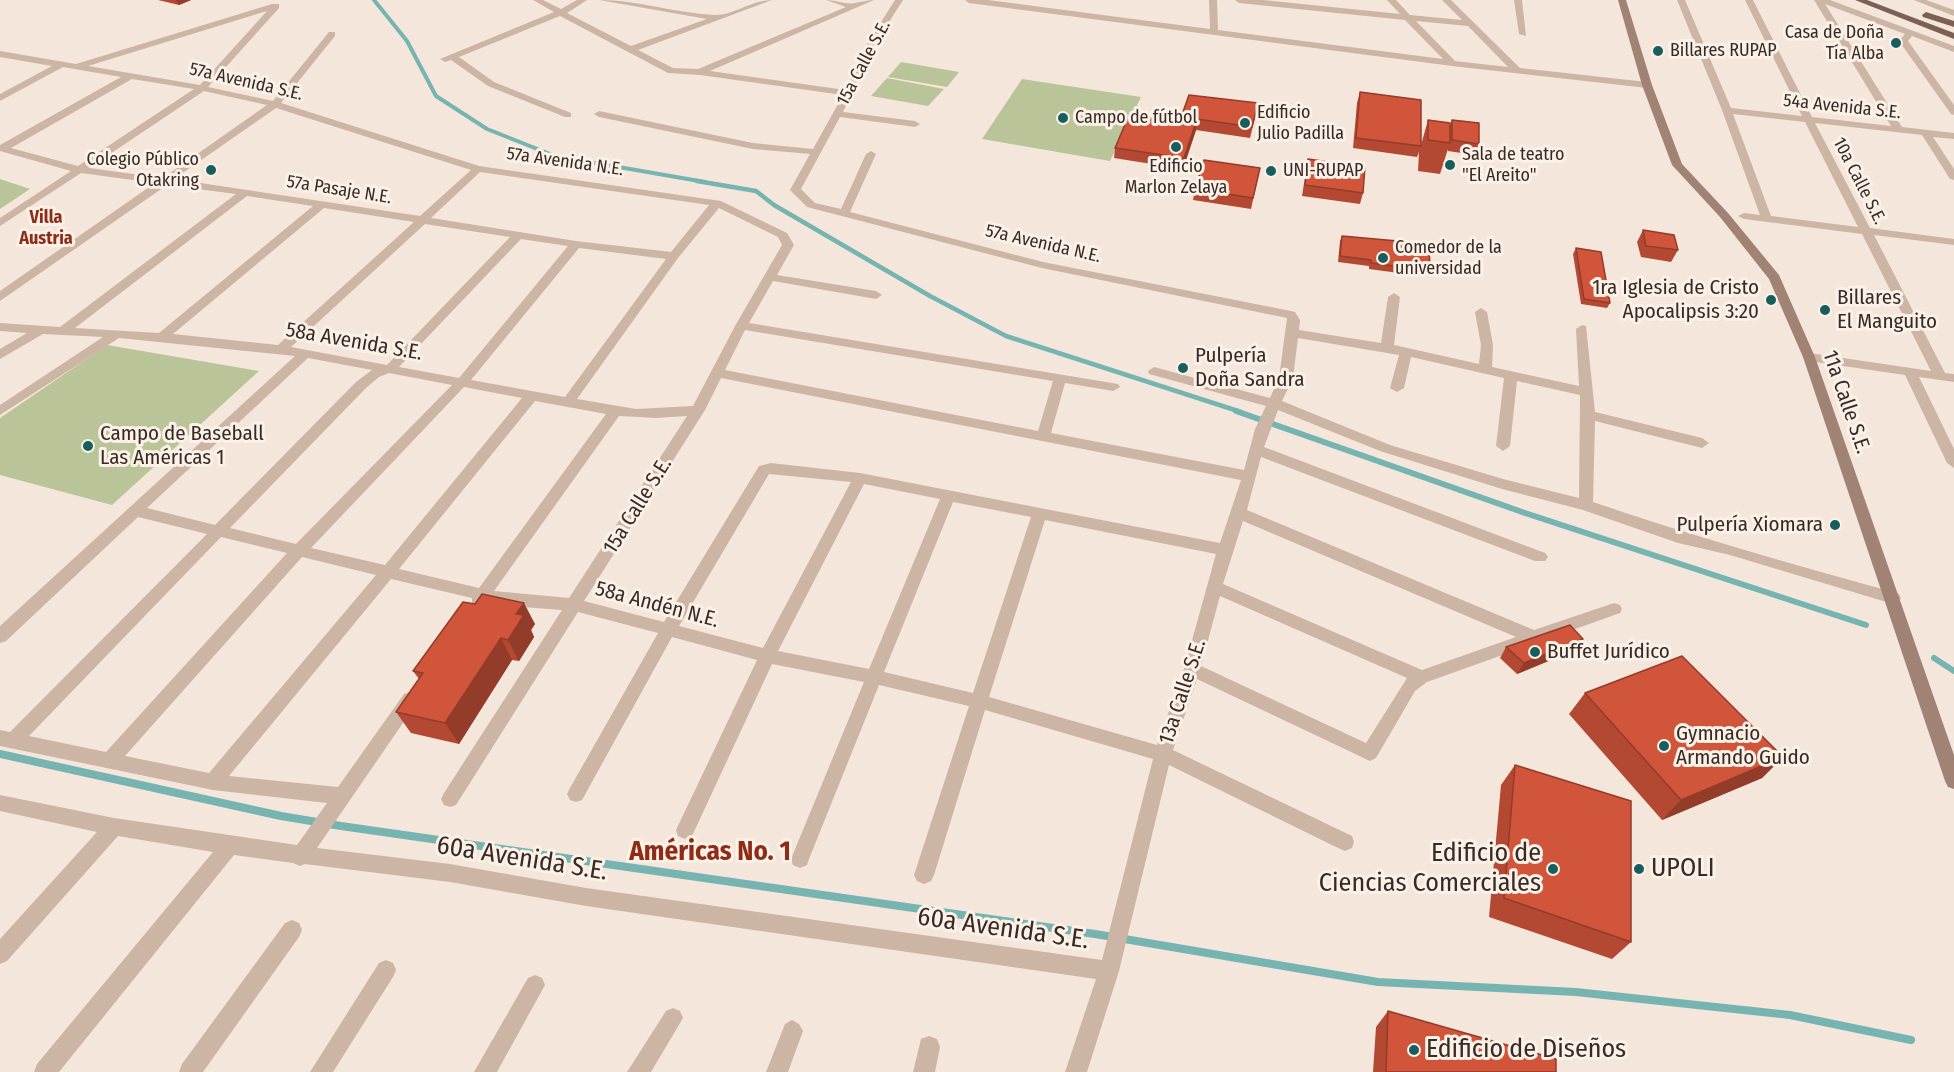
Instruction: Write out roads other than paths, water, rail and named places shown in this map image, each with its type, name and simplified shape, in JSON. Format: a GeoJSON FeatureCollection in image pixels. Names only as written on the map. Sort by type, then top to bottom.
{"type":"FeatureCollection","features":[{"type":"Feature","properties":{"kind":"main road"},"geometry":{"type":"LineString","coordinates":[[1859,0],[1954,36]]}},
{"type":"Feature","properties":{"kind":"main road"},"geometry":{"type":"LineString","coordinates":[[1884,0],[1954,24]]}},
{"type":"Feature","properties":{"kind":"street"},"geometry":{"type":"LineString","coordinates":[[537,0],[671,71],[699,72],[849,93]]}},
{"type":"Feature","properties":{"kind":"street"},"geometry":{"type":"LineString","coordinates":[[568,115],[492,84],[449,58],[562,12],[583,0]]}},
{"type":"Feature","properties":{"kind":"street"},"geometry":{"type":"LineString","coordinates":[[603,0],[720,18]]}},
{"type":"Feature","properties":{"kind":"street"},"geometry":{"type":"LineString","coordinates":[[632,49],[768,0]]}},
{"type":"Feature","properties":{"kind":"street"},"geometry":{"type":"LineString","coordinates":[[830,0],[851,6]]}},
{"type":"Feature","properties":{"kind":"street"},"geometry":{"type":"LineString","coordinates":[[699,72],[851,6],[870,0]]}},
{"type":"Feature","properties":{"kind":"street","name":"15a Calle S.E."},"geometry":{"type":"LineString","coordinates":[[795,190],[849,93],[872,44],[899,0]]}},
{"type":"Feature","properties":{"kind":"street"},"geometry":{"type":"LineString","coordinates":[[969,0],[1452,63],[1647,85]]}},
{"type":"Feature","properties":{"kind":"street"},"geometry":{"type":"LineString","coordinates":[[1213,0],[1214,32]]}},
{"type":"Feature","properties":{"kind":"street"},"geometry":{"type":"LineString","coordinates":[[1239,0],[1472,24]]}},
{"type":"Feature","properties":{"kind":"street"},"geometry":{"type":"LineString","coordinates":[[1391,0],[1452,63]]}},
{"type":"Feature","properties":{"kind":"street"},"geometry":{"type":"LineString","coordinates":[[1446,0],[1517,70]]}},
{"type":"Feature","properties":{"kind":"street"},"geometry":{"type":"LineString","coordinates":[[1518,0],[1523,34]]}},
{"type":"Feature","properties":{"kind":"street","name":"11a Calle S.E."},"geometry":{"type":"LineString","coordinates":[[1622,0],[1647,85],[1677,165],[1724,215],[1775,278],[1809,357],[1954,781]]}},
{"type":"Feature","properties":{"kind":"street"},"geometry":{"type":"LineString","coordinates":[[1681,0],[1727,110],[1767,219]]}},
{"type":"Feature","properties":{"kind":"street","name":"10a Calle S.E."},"geometry":{"type":"LineString","coordinates":[[1749,0],[1866,231],[1948,378]]}},
{"type":"Feature","properties":{"kind":"street"},"geometry":{"type":"LineString","coordinates":[[1820,0],[1954,49]]}},
{"type":"Feature","properties":{"kind":"street"},"geometry":{"type":"LineString","coordinates":[[1820,0],[1899,130]]}},
{"type":"Feature","properties":{"kind":"street"},"geometry":{"type":"LineString","coordinates":[[1918,0],[1954,13]]}},
{"type":"Feature","properties":{"kind":"street"},"geometry":{"type":"LineString","coordinates":[[0,223],[202,88],[276,6],[76,67]]}},
{"type":"Feature","properties":{"kind":"street"},"geometry":{"type":"LineString","coordinates":[[1910,33],[1903,41],[1954,111]]}},
{"type":"Feature","properties":{"kind":"street"},"geometry":{"type":"LineString","coordinates":[[0,297],[275,104],[332,34]]}},
{"type":"Feature","properties":{"kind":"street","name":"57a Avenida S.E."},"geometry":{"type":"LineString","coordinates":[[0,54],[202,88],[275,104],[478,169]]}},
{"type":"Feature","properties":{"kind":"street"},"geometry":{"type":"LineString","coordinates":[[0,62],[13,56]]}},
{"type":"Feature","properties":{"kind":"street"},"geometry":{"type":"LineString","coordinates":[[0,98],[62,64]]}},
{"type":"Feature","properties":{"kind":"street"},"geometry":{"type":"LineString","coordinates":[[2,148],[130,76]]}},
{"type":"Feature","properties":{"kind":"street","name":"54a Avenida S.E."},"geometry":{"type":"LineString","coordinates":[[1727,110],[1954,136]]}},
{"type":"Feature","properties":{"kind":"street"},"geometry":{"type":"LineString","coordinates":[[599,114],[753,146],[816,152]]}},
{"type":"Feature","properties":{"kind":"street"},"geometry":{"type":"LineString","coordinates":[[837,114],[915,124]]}},
{"type":"Feature","properties":{"kind":"street"},"geometry":{"type":"LineString","coordinates":[[1925,132],[1954,177]]}},
{"type":"Feature","properties":{"kind":"street","name":"57a Pasaje N.E."},"geometry":{"type":"LineString","coordinates":[[2,148],[80,170],[245,192],[576,244],[674,256]]}},
{"type":"Feature","properties":{"kind":"street"},"geometry":{"type":"LineString","coordinates":[[844,214],[871,154]]}},
{"type":"Feature","properties":{"kind":"street"},"geometry":{"type":"LineString","coordinates":[[281,349],[478,169]]}},
{"type":"Feature","properties":{"kind":"street","name":"57a Avenida N.E."},"geometry":{"type":"LineString","coordinates":[[478,169],[717,203],[783,235]]}},
{"type":"Feature","properties":{"kind":"street","name":"57a Avenida N.E."},"geometry":{"type":"LineString","coordinates":[[795,190],[811,205],[1042,265],[1291,315]]}},
{"type":"Feature","properties":{"kind":"street"},"geometry":{"type":"LineString","coordinates":[[63,331],[245,192]]}},
{"type":"Feature","properties":{"kind":"street"},"geometry":{"type":"LineString","coordinates":[[568,402],[674,256],[717,203]]}},
{"type":"Feature","properties":{"kind":"street"},"geometry":{"type":"LineString","coordinates":[[162,337],[321,204]]}},
{"type":"Feature","properties":{"kind":"street"},"geometry":{"type":"LineString","coordinates":[[1744,216],[1954,242]]}},
{"type":"Feature","properties":{"kind":"street"},"geometry":{"type":"LineString","coordinates":[[6,740],[218,531],[361,384],[374,374],[391,368],[518,235]]}},
{"type":"Feature","properties":{"kind":"street","name":"15a Calle S.E."},"geometry":{"type":"LineString","coordinates":[[450,799],[698,410],[741,326],[788,245],[783,235]]}},
{"type":"Feature","properties":{"kind":"street"},"geometry":{"type":"LineString","coordinates":[[108,762],[298,551],[463,381],[576,244]]}},
{"type":"Feature","properties":{"kind":"street"},"geometry":{"type":"LineString","coordinates":[[770,277],[876,295]]}},
{"type":"Feature","properties":{"kind":"street"},"geometry":{"type":"LineString","coordinates":[[1387,348],[1394,297]]}},
{"type":"Feature","properties":{"kind":"street"},"geometry":{"type":"LineString","coordinates":[[1481,312],[1487,345],[1485,370]]}},
{"type":"Feature","properties":{"kind":"street","name":"13a Calle S.E."},"geometry":{"type":"LineString","coordinates":[[1076,1072],[1109,971],[1163,754],[1192,669],[1225,550],[1239,513],[1247,476],[1268,416],[1286,378],[1294,320],[1291,315]]}},
{"type":"Feature","properties":{"kind":"street"},"geometry":{"type":"LineString","coordinates":[[741,326],[1113,387]]}},
{"type":"Feature","properties":{"kind":"street","name":"58a Avenida S.E."},"geometry":{"type":"LineString","coordinates":[[0,327],[162,337],[281,349],[641,415],[666,415],[698,410]]}},
{"type":"Feature","properties":{"kind":"street"},"geometry":{"type":"LineString","coordinates":[[1582,329],[1588,415],[1587,505]]}},
{"type":"Feature","properties":{"kind":"street"},"geometry":{"type":"LineString","coordinates":[[0,355],[40,330]]}},
{"type":"Feature","properties":{"kind":"street"},"geometry":{"type":"LineString","coordinates":[[1291,333],[1387,348],[1587,392]]}},
{"type":"Feature","properties":{"kind":"street"},"geometry":{"type":"LineString","coordinates":[[0,411],[117,334]]}},
{"type":"Feature","properties":{"kind":"street"},"geometry":{"type":"LineString","coordinates":[[1397,388],[1406,352]]}},
{"type":"Feature","properties":{"kind":"street"},"geometry":{"type":"LineString","coordinates":[[0,636],[306,353]]}},
{"type":"Feature","properties":{"kind":"street"},"geometry":{"type":"LineString","coordinates":[[1809,357],[1948,378]]}},
{"type":"Feature","properties":{"kind":"street"},"geometry":{"type":"LineString","coordinates":[[1155,371],[1268,416],[1385,448],[1502,484],[1587,505],[1678,537],[1731,550],[1893,598]]}},
{"type":"Feature","properties":{"kind":"street"},"geometry":{"type":"LineString","coordinates":[[1910,372],[1954,463]]}},
{"type":"Feature","properties":{"kind":"street"},"geometry":{"type":"LineString","coordinates":[[717,373],[1247,476]]}},
{"type":"Feature","properties":{"kind":"street"},"geometry":{"type":"LineString","coordinates":[[1503,446],[1510,375]]}},
{"type":"Feature","properties":{"kind":"street"},"geometry":{"type":"LineString","coordinates":[[1043,437],[1060,379]]}},
{"type":"Feature","properties":{"kind":"street"},"geometry":{"type":"LineString","coordinates":[[213,782],[533,394]]}},
{"type":"Feature","properties":{"kind":"street"},"geometry":{"type":"LineString","coordinates":[[469,614],[615,411]]}},
{"type":"Feature","properties":{"kind":"street"},"geometry":{"type":"LineString","coordinates":[[1588,415],[1702,443]]}},
{"type":"Feature","properties":{"kind":"street"},"geometry":{"type":"LineString","coordinates":[[1257,450],[1540,557]]}},
{"type":"Feature","properties":{"kind":"street"},"geometry":{"type":"LineString","coordinates":[[576,794],[759,474],[771,468],[860,478],[1225,550]]}},
{"type":"Feature","properties":{"kind":"street"},"geometry":{"type":"LineString","coordinates":[[685,830],[768,656],[860,478]]}},
{"type":"Feature","properties":{"kind":"street"},"geometry":{"type":"LineString","coordinates":[[800,859],[948,496]]}},
{"type":"Feature","properties":{"kind":"street","name":"58a Andén N.E."},"geometry":{"type":"LineString","coordinates":[[136,511],[483,595],[508,600],[575,605],[768,656],[874,677],[981,702],[1163,754],[1345,842]]}},
{"type":"Feature","properties":{"kind":"street"},"geometry":{"type":"LineString","coordinates":[[1239,513],[1531,636]]}},
{"type":"Feature","properties":{"kind":"street"},"geometry":{"type":"LineString","coordinates":[[924,874],[981,702],[1039,514]]}},
{"type":"Feature","properties":{"kind":"street"},"geometry":{"type":"LineString","coordinates":[[1216,587],[1421,677]]}},
{"type":"Feature","properties":{"kind":"street"},"geometry":{"type":"LineString","coordinates":[[1192,669],[1370,753],[1409,686],[1421,677],[1531,636],[1614,609]]}},
{"type":"Feature","properties":{"kind":"street"},"geometry":{"type":"LineString","coordinates":[[300,857],[422,681]]}},
{"type":"Feature","properties":{"kind":"street"},"geometry":{"type":"LineString","coordinates":[[6,740],[213,782],[339,801]]}},
{"type":"Feature","properties":{"kind":"street","name":"60a Avenida S.E."},"geometry":{"type":"LineString","coordinates":[[1,805],[114,827],[300,857],[450,873],[586,897],[1109,971]]}},
{"type":"Feature","properties":{"kind":"street"},"geometry":{"type":"LineString","coordinates":[[0,954],[114,827]]}},
{"type":"Feature","properties":{"kind":"street"},"geometry":{"type":"LineString","coordinates":[[45,1072],[230,846]]}},
{"type":"Feature","properties":{"kind":"street"},"geometry":{"type":"LineString","coordinates":[[190,1072],[292,930]]}},
{"type":"Feature","properties":{"kind":"street"},"geometry":{"type":"LineString","coordinates":[[321,1072],[386,970]]}},
{"type":"Feature","properties":{"kind":"street"},"geometry":{"type":"LineString","coordinates":[[485,1072],[535,985]]}},
{"type":"Feature","properties":{"kind":"street"},"geometry":{"type":"LineString","coordinates":[[638,1072],[673,1018]]}},
{"type":"Feature","properties":{"kind":"street"},"geometry":{"type":"LineString","coordinates":[[777,1072],[792,1031]]}},
{"type":"Feature","properties":{"kind":"street"},"geometry":{"type":"LineString","coordinates":[[924,1072],[929,1047]]}},
{"type":"Feature","properties":{"kind":"waterway"},"geometry":{"type":"LineString","coordinates":[[374,0],[407,41],[436,96],[487,129],[555,156],[705,182]]}},
{"type":"Feature","properties":{"kind":"waterway"},"geometry":{"type":"LineString","coordinates":[[697,181],[756,191],[774,205],[930,296],[1006,336],[1241,412]]}},
{"type":"Feature","properties":{"kind":"waterway"},"geometry":{"type":"LineString","coordinates":[[1236,411],[1525,513],[1866,625]]}},
{"type":"Feature","properties":{"kind":"waterway"},"geometry":{"type":"LineString","coordinates":[[1934,658],[1954,671]]}},
{"type":"Feature","properties":{"kind":"waterway"},"geometry":{"type":"LineString","coordinates":[[0,754],[281,816],[341,826],[1095,934],[1378,982],[1576,992],[1790,1015],[1911,1040]]}},
{"type":"Feature","properties":{"kind":"place","name":"Casa de Doña Tía Alba"},"geometry":{"type":"Point","coordinates":[1896,43]}},
{"type":"Feature","properties":{"kind":"place","name":"Billares RUPAP"},"geometry":{"type":"Point","coordinates":[1658,51]}},
{"type":"Feature","properties":{"kind":"place","name":"Campo de fútbol"},"geometry":{"type":"Point","coordinates":[1063,118]}},
{"type":"Feature","properties":{"kind":"place","name":"Edificio Julio Padilla"},"geometry":{"type":"Point","coordinates":[1245,123]}},
{"type":"Feature","properties":{"kind":"place","name":"Edificio Marlon Zelaya"},"geometry":{"type":"Point","coordinates":[1176,147]}},
{"type":"Feature","properties":{"kind":"place","name":"Sala de teatro \"El Areito\""},"geometry":{"type":"Point","coordinates":[1450,165]}},
{"type":"Feature","properties":{"kind":"place","name":"Colegio Público Otakring"},"geometry":{"type":"Point","coordinates":[211,170]}},
{"type":"Feature","properties":{"kind":"place","name":"UNI-RUPAP"},"geometry":{"type":"Point","coordinates":[1271,171]}},
{"type":"Feature","properties":{"kind":"place","name":"Comedor de la universidad"},"geometry":{"type":"Point","coordinates":[1383,258]}},
{"type":"Feature","properties":{"kind":"place","name":"1ra Iglesia de Cristo Apocalipsis 3:20"},"geometry":{"type":"Point","coordinates":[1771,300]}},
{"type":"Feature","properties":{"kind":"place","name":"Billares El Manguito"},"geometry":{"type":"Point","coordinates":[1825,310]}},
{"type":"Feature","properties":{"kind":"place","name":"Pulpería Doña Sandra"},"geometry":{"type":"Point","coordinates":[1183,368]}},
{"type":"Feature","properties":{"kind":"place","name":"Campo de Baseball Las Américas 1"},"geometry":{"type":"Point","coordinates":[88,446]}},
{"type":"Feature","properties":{"kind":"place","name":"Pulpería Xiomara"},"geometry":{"type":"Point","coordinates":[1835,525]}},
{"type":"Feature","properties":{"kind":"place","name":"Buffet Jurídico"},"geometry":{"type":"Point","coordinates":[1535,652]}},
{"type":"Feature","properties":{"kind":"place","name":"Gymnacio Armando Guido"},"geometry":{"type":"Point","coordinates":[1664,746]}},
{"type":"Feature","properties":{"kind":"place","name":"Edificio de Ciencias Comerciales"},"geometry":{"type":"Point","coordinates":[1553,869]}},
{"type":"Feature","properties":{"kind":"place","name":"UPOLI"},"geometry":{"type":"Point","coordinates":[1639,869]}},
{"type":"Feature","properties":{"kind":"place","name":"Edificio de Diseños"},"geometry":{"type":"Point","coordinates":[1414,1050]}},
{"type":"Feature","properties":{"kind":"district","name":"Villa Austria"},"geometry":{"type":"Point","coordinates":[46,228]}},
{"type":"Feature","properties":{"kind":"district","name":"Américas No. 1"},"geometry":{"type":"Point","coordinates":[710,852]}}]}
